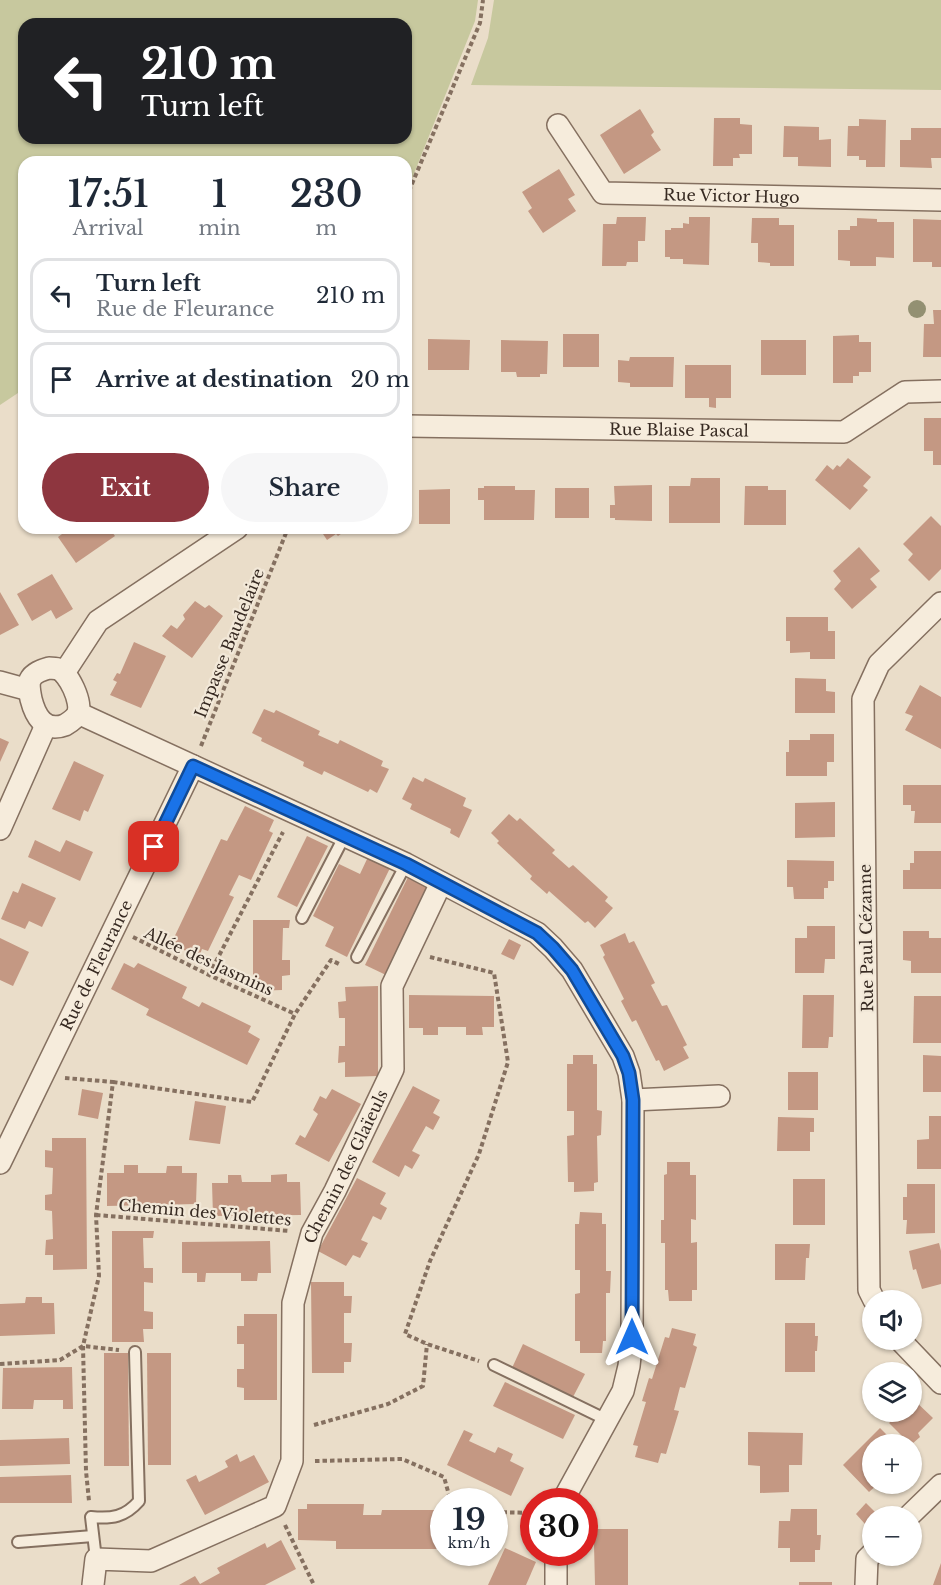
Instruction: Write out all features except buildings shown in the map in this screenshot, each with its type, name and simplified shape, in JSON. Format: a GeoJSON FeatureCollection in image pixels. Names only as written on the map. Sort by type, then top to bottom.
{"type":"FeatureCollection","features":[{"type":"Feature","properties":{"kind":"street","name":"Rue Victor Hugo"},"geometry":{"type":"LineString","coordinates":[[558,124],[603,193],[941,200]]}},
{"type":"Feature","properties":{"kind":"street","name":"Rue Blaise Pascal"},"geometry":{"type":"LineString","coordinates":[[412,426],[844,432],[905,392],[941,391]]}},
{"type":"Feature","properties":{"kind":"street"},"geometry":{"type":"LineString","coordinates":[[64,673],[98,621],[228,534]]}},
{"type":"Feature","properties":{"kind":"street","name":"Rue Paul Cézanne"},"geometry":{"type":"LineString","coordinates":[[869,1290],[863,699],[879,664],[941,603]]}},
{"type":"Feature","properties":{"kind":"street"},"geometry":{"type":"LineString","coordinates":[[49,668],[57,668],[64,673],[77,698],[78,713],[73,720],[64,725],[56,727],[46,725],[40,721],[34,710],[29,690],[30,681],[39,671],[49,668]]}},
{"type":"Feature","properties":{"kind":"street"},"geometry":{"type":"LineString","coordinates":[[0,682],[29,690]]}},
{"type":"Feature","properties":{"kind":"street"},"geometry":{"type":"LineString","coordinates":[[78,713],[406,864],[537,933],[572,970],[623,1056],[629,1073],[633,1100],[632,1337],[629,1366],[623,1391],[570,1488]]}},
{"type":"Feature","properties":{"kind":"street"},"geometry":{"type":"LineString","coordinates":[[0,829],[46,725]]}},
{"type":"Feature","properties":{"kind":"street","name":"Rue de Fleurance"},"geometry":{"type":"LineString","coordinates":[[0,1163],[193,766]]}},
{"type":"Feature","properties":{"kind":"street","name":"Chemin des Glaïeuls"},"geometry":{"type":"LineString","coordinates":[[275,1506],[292,1461],[293,1303],[312,1233],[335,1191],[393,1069],[392,986],[441,883]]}},
{"type":"Feature","properties":{"kind":"street"},"geometry":{"type":"LineString","coordinates":[[633,1100],[719,1096]]}},
{"type":"Feature","properties":{"kind":"street"},"geometry":{"type":"LineString","coordinates":[[910,1350],[941,1383]]}},
{"type":"Feature","properties":{"kind":"street"},"geometry":{"type":"LineString","coordinates":[[919,1506],[941,1485]]}},
{"type":"Feature","properties":{"kind":"street"},"geometry":{"type":"LineString","coordinates":[[93,1585],[96,1559],[151,1561],[275,1506]]}},
{"type":"Feature","properties":{"kind":"street"},"geometry":{"type":"LineString","coordinates":[[556,1566],[556,1585]]}},
{"type":"Feature","properties":{"kind":"street"},"geometry":{"type":"LineString","coordinates":[[867,1566],[867,1585]]}},
{"type":"Feature","properties":{"kind":"lane"},"geometry":{"type":"LineString","coordinates":[[302,918],[345,836]]}},
{"type":"Feature","properties":{"kind":"lane"},"geometry":{"type":"LineString","coordinates":[[357,957],[406,864]]}},
{"type":"Feature","properties":{"kind":"lane"},"geometry":{"type":"LineString","coordinates":[[96,1559],[91,1517],[114,1517],[131,1510],[140,1501],[135,1352]]}},
{"type":"Feature","properties":{"kind":"lane"},"geometry":{"type":"LineString","coordinates":[[494,1365],[607,1420]]}},
{"type":"Feature","properties":{"kind":"lane"},"geometry":{"type":"LineString","coordinates":[[18,1542],[93,1536]]}},
{"type":"Feature","properties":{"kind":"path"},"geometry":{"type":"LineString","coordinates":[[412,184],[480,23],[483,0]]}},
{"type":"Feature","properties":{"kind":"path","name":"Impasse Baudelaire"},"geometry":{"type":"LineString","coordinates":[[193,766],[286,534]]}},
{"type":"Feature","properties":{"kind":"path"},"geometry":{"type":"LineString","coordinates":[[209,975],[293,813]]}},
{"type":"Feature","properties":{"kind":"path","name":"Allée des Jasmins"},"geometry":{"type":"LineString","coordinates":[[114,928],[295,1014]]}},
{"type":"Feature","properties":{"kind":"path"},"geometry":{"type":"LineString","coordinates":[[409,951],[494,973],[508,1062],[479,1154],[430,1261],[405,1334],[427,1344],[494,1365]]}},
{"type":"Feature","properties":{"kind":"path"},"geometry":{"type":"LineString","coordinates":[[42,1076],[112,1082],[252,1102],[295,1014],[331,960],[351,969]]}},
{"type":"Feature","properties":{"kind":"path"},"geometry":{"type":"LineString","coordinates":[[91,1517],[86,1471],[83,1346],[99,1276],[96,1215],[112,1082]]}},
{"type":"Feature","properties":{"kind":"path","name":"Chemin des Violettes"},"geometry":{"type":"LineString","coordinates":[[96,1215],[312,1233]]}},
{"type":"Feature","properties":{"kind":"path"},"geometry":{"type":"LineString","coordinates":[[293,1432],[388,1404],[423,1386],[427,1344]]}},
{"type":"Feature","properties":{"kind":"path"},"geometry":{"type":"LineString","coordinates":[[0,1364],[60,1360],[83,1346],[135,1352]]}},
{"type":"Feature","properties":{"kind":"path"},"geometry":{"type":"LineString","coordinates":[[292,1461],[402,1459],[444,1477],[447,1488]]}},
{"type":"Feature","properties":{"kind":"path"},"geometry":{"type":"LineString","coordinates":[[275,1506],[314,1585]]}},
{"type":"Feature","properties":{"kind":"green space"},"geometry":{"type":"Polygon","coordinates":[[[0,0],[478,0],[475,21],[412,178],[412,156],[18,156],[18,393],[0,405],[0,0]]]}},
{"type":"Feature","properties":{"kind":"green space"},"geometry":{"type":"Polygon","coordinates":[[[494,0],[941,0],[941,90],[471,85],[488,38],[494,0]]]}},
{"type":"Feature","properties":{"kind":"route"},"geometry":{"type":"LineString","coordinates":[[154,847],[193,766],[406,864],[537,933],[553,948],[572,970],[623,1056],[629,1073],[633,1100],[632,1337]]}}]}
